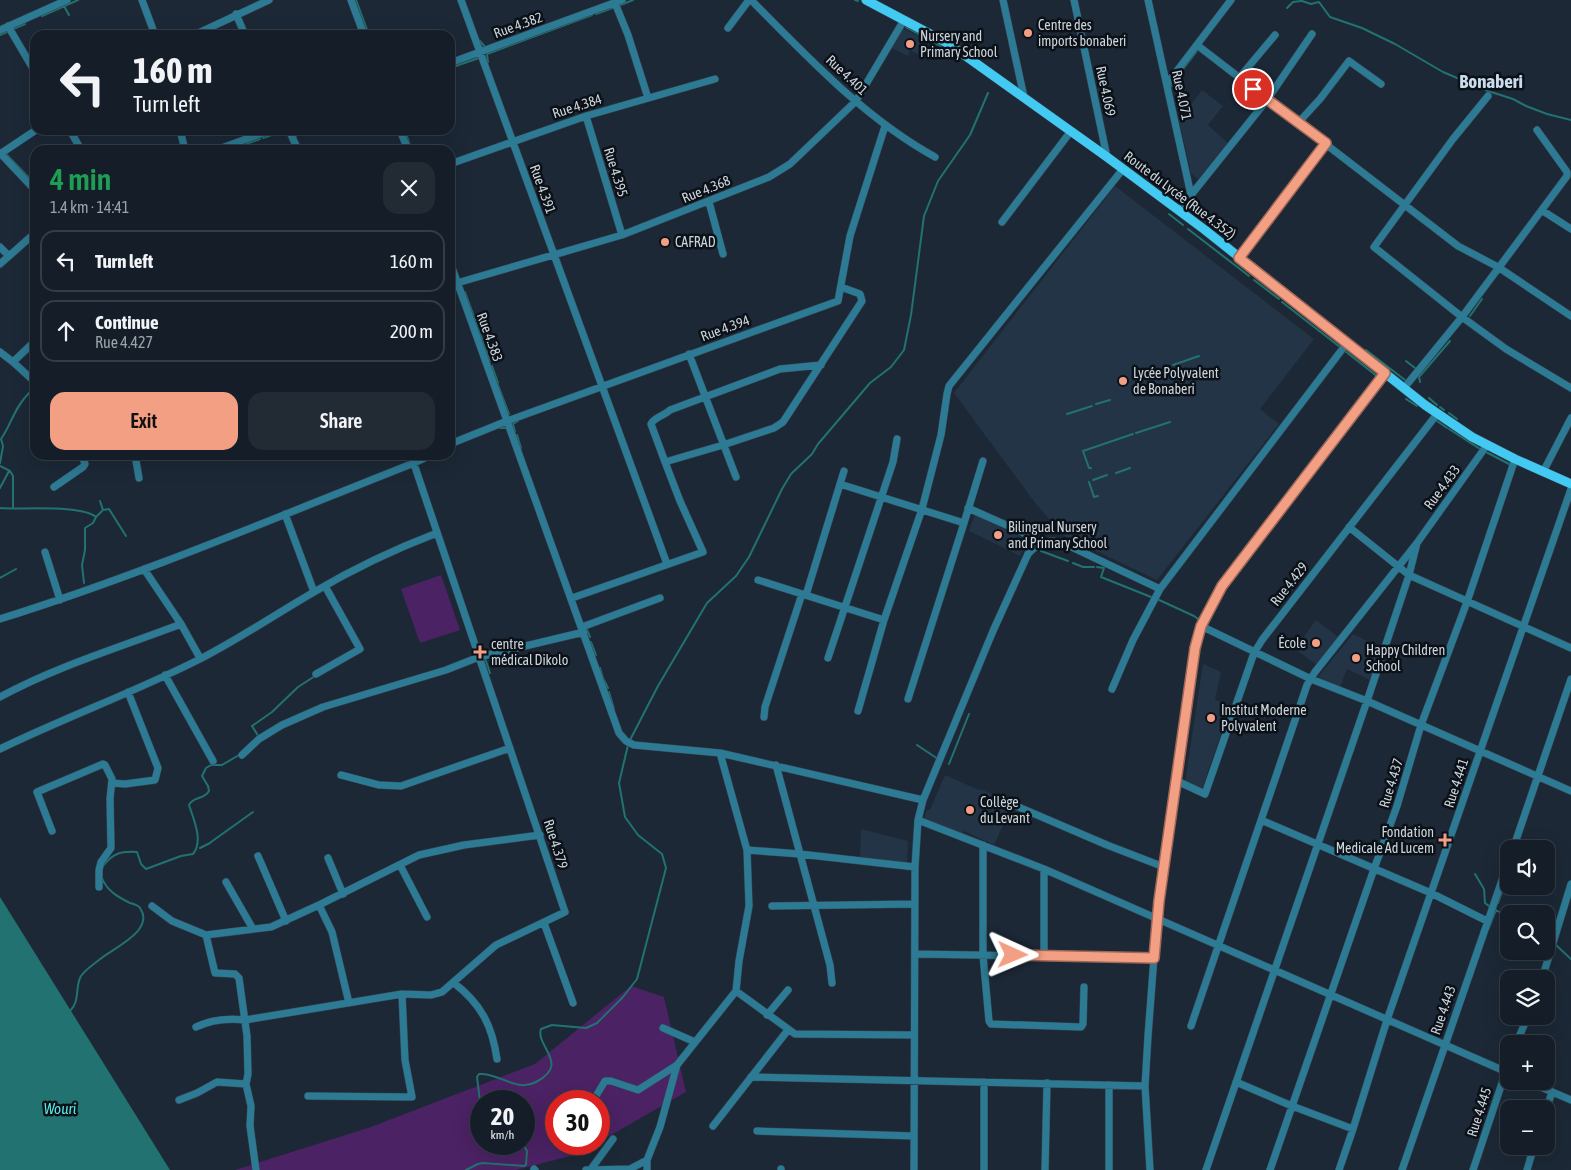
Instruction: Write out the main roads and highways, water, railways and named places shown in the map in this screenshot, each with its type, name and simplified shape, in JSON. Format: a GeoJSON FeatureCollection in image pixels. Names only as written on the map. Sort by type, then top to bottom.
{"type":"FeatureCollection","features":[{"type":"Feature","properties":{"kind":"main road","name":"Route du Lycée (Rue 4.352)"},"geometry":{"type":"LineString","coordinates":[[866,0],[949,44],[1124,169],[1457,428],[1515,460],[1571,484]]}},
{"type":"Feature","properties":{"kind":"water","name":"Wouri"},"geometry":{"type":"Polygon","coordinates":[[[0,897],[170,1170],[0,1170],[0,897]]]}},
{"type":"Feature","properties":{"kind":"waterway"},"geometry":{"type":"LineString","coordinates":[[42,16],[78,0]]}},
{"type":"Feature","properties":{"kind":"waterway"},"geometry":{"type":"LineString","coordinates":[[356,0],[367,30]]}},
{"type":"Feature","properties":{"kind":"waterway"},"geometry":{"type":"LineString","coordinates":[[618,6],[633,0]]}},
{"type":"Feature","properties":{"kind":"waterway"},"geometry":{"type":"LineString","coordinates":[[1287,8],[1293,2],[1301,1]]}},
{"type":"Feature","properties":{"kind":"waterway"},"geometry":{"type":"LineString","coordinates":[[1302,1],[1311,4],[1319,2],[1330,17],[1362,28],[1395,44],[1443,72],[1547,114],[1571,120]]}},
{"type":"Feature","properties":{"kind":"waterway"},"geometry":{"type":"LineString","coordinates":[[64,6],[69,15]]}},
{"type":"Feature","properties":{"kind":"waterway"},"geometry":{"type":"LineString","coordinates":[[596,14],[615,7]]}},
{"type":"Feature","properties":{"kind":"waterway"},"geometry":{"type":"LineString","coordinates":[[488,62],[487,54],[592,15]]}},
{"type":"Feature","properties":{"kind":"waterway"},"geometry":{"type":"LineString","coordinates":[[13,29],[25,24]]}},
{"type":"Feature","properties":{"kind":"waterway"},"geometry":{"type":"LineString","coordinates":[[906,27],[944,48]]}},
{"type":"Feature","properties":{"kind":"waterway"},"geometry":{"type":"LineString","coordinates":[[0,35],[9,31]]}},
{"type":"Feature","properties":{"kind":"waterway"},"geometry":{"type":"LineString","coordinates":[[480,41],[486,48]]}},
{"type":"Feature","properties":{"kind":"waterway"},"geometry":{"type":"LineString","coordinates":[[1177,77],[1197,51]]}},
{"type":"Feature","properties":{"kind":"waterway"},"geometry":{"type":"LineString","coordinates":[[455,66],[479,58]]}},
{"type":"Feature","properties":{"kind":"waterway"},"geometry":{"type":"LineString","coordinates":[[1170,88],[1174,81]]}},
{"type":"Feature","properties":{"kind":"waterway"},"geometry":{"type":"LineString","coordinates":[[630,740],[658,686],[707,603],[736,576],[749,557],[791,474],[812,454],[818,444],[870,383],[891,367],[904,350],[911,315],[924,216],[938,181],[970,135],[988,93]]}},
{"type":"Feature","properties":{"kind":"waterway"},"geometry":{"type":"LineString","coordinates":[[263,138],[272,135]]}},
{"type":"Feature","properties":{"kind":"waterway"},"geometry":{"type":"LineString","coordinates":[[407,135],[410,145]]}},
{"type":"Feature","properties":{"kind":"waterway"},"geometry":{"type":"LineString","coordinates":[[244,145],[260,139]]}},
{"type":"Feature","properties":{"kind":"waterway"},"geometry":{"type":"LineString","coordinates":[[6,154],[30,179]]}},
{"type":"Feature","properties":{"kind":"waterway"},"geometry":{"type":"LineString","coordinates":[[1169,214],[1183,225]]}},
{"type":"Feature","properties":{"kind":"waterway"},"geometry":{"type":"LineString","coordinates":[[1188,229],[1249,276]]}},
{"type":"Feature","properties":{"kind":"waterway"},"geometry":{"type":"LineString","coordinates":[[1254,280],[1279,299]]}},
{"type":"Feature","properties":{"kind":"waterway"},"geometry":{"type":"LineString","coordinates":[[465,292],[490,361]]}},
{"type":"Feature","properties":{"kind":"waterway"},"geometry":{"type":"LineString","coordinates":[[1470,316],[1482,299]]}},
{"type":"Feature","properties":{"kind":"waterway"},"geometry":{"type":"LineString","coordinates":[[1282,302],[1327,337]]}},
{"type":"Feature","properties":{"kind":"waterway"},"geometry":{"type":"LineString","coordinates":[[1327,337],[1340,347]]}},
{"type":"Feature","properties":{"kind":"waterway"},"geometry":{"type":"LineString","coordinates":[[1420,382],[1419,377],[1450,341]]}},
{"type":"Feature","properties":{"kind":"waterway"},"geometry":{"type":"LineString","coordinates":[[1366,350],[1405,380]]}},
{"type":"Feature","properties":{"kind":"waterway"},"geometry":{"type":"LineString","coordinates":[[1345,351],[1378,377]]}},
{"type":"Feature","properties":{"kind":"waterway"},"geometry":{"type":"LineString","coordinates":[[1173,365],[1199,356]]}},
{"type":"Feature","properties":{"kind":"waterway"},"geometry":{"type":"LineString","coordinates":[[1406,361],[1415,368]]}},
{"type":"Feature","properties":{"kind":"waterway"},"geometry":{"type":"LineString","coordinates":[[492,366],[498,383]]}},
{"type":"Feature","properties":{"kind":"waterway"},"geometry":{"type":"LineString","coordinates":[[498,385],[509,414]]}},
{"type":"Feature","properties":{"kind":"waterway"},"geometry":{"type":"LineString","coordinates":[[0,463],[3,446],[1,439],[16,410],[29,393]]}},
{"type":"Feature","properties":{"kind":"waterway"},"geometry":{"type":"LineString","coordinates":[[1429,398],[1437,405]]}},
{"type":"Feature","properties":{"kind":"waterway"},"geometry":{"type":"LineString","coordinates":[[1406,399],[1417,406]]}},
{"type":"Feature","properties":{"kind":"waterway"},"geometry":{"type":"LineString","coordinates":[[1096,404],[1110,400]]}},
{"type":"Feature","properties":{"kind":"waterway"},"geometry":{"type":"LineString","coordinates":[[1067,414],[1092,406]]}},
{"type":"Feature","properties":{"kind":"waterway"},"geometry":{"type":"LineString","coordinates":[[1440,407],[1444,410]]}},
{"type":"Feature","properties":{"kind":"waterway"},"geometry":{"type":"LineString","coordinates":[[1449,413],[1457,419]]}},
{"type":"Feature","properties":{"kind":"waterway"},"geometry":{"type":"LineString","coordinates":[[515,432],[513,424],[518,421]]}},
{"type":"Feature","properties":{"kind":"waterway"},"geometry":{"type":"LineString","coordinates":[[1437,421],[1447,428]]}},
{"type":"Feature","properties":{"kind":"waterway"},"geometry":{"type":"LineString","coordinates":[[1136,433],[1170,422]]}},
{"type":"Feature","properties":{"kind":"waterway"},"geometry":{"type":"LineString","coordinates":[[500,428],[506,428]]}},
{"type":"Feature","properties":{"kind":"waterway"},"geometry":{"type":"LineString","coordinates":[[1449,429],[1480,449]]}},
{"type":"Feature","properties":{"kind":"waterway"},"geometry":{"type":"LineString","coordinates":[[1091,468],[1089,468],[1083,451],[1133,434]]}},
{"type":"Feature","properties":{"kind":"waterway"},"geometry":{"type":"LineString","coordinates":[[517,435],[521,448]]}},
{"type":"Feature","properties":{"kind":"waterway"},"geometry":{"type":"LineString","coordinates":[[1486,452],[1511,465]]}},
{"type":"Feature","properties":{"kind":"waterway"},"geometry":{"type":"LineString","coordinates":[[0,466],[10,471],[13,476],[13,508]]}},
{"type":"Feature","properties":{"kind":"waterway"},"geometry":{"type":"LineString","coordinates":[[1116,473],[1130,468]]}},
{"type":"Feature","properties":{"kind":"waterway"},"geometry":{"type":"LineString","coordinates":[[0,488],[9,471]]}},
{"type":"Feature","properties":{"kind":"waterway"},"geometry":{"type":"LineString","coordinates":[[1093,480],[1107,475]]}},
{"type":"Feature","properties":{"kind":"waterway"},"geometry":{"type":"LineString","coordinates":[[1089,482],[1094,497],[1098,496]]}},
{"type":"Feature","properties":{"kind":"waterway"},"geometry":{"type":"LineString","coordinates":[[100,501],[103,510]]}},
{"type":"Feature","properties":{"kind":"waterway"},"geometry":{"type":"LineString","coordinates":[[0,508],[78,510],[96,517]]}},
{"type":"Feature","properties":{"kind":"waterway"},"geometry":{"type":"LineString","coordinates":[[103,510],[109,509],[126,536]]}},
{"type":"Feature","properties":{"kind":"waterway"},"geometry":{"type":"LineString","coordinates":[[84,583],[82,565],[85,550],[85,528],[93,523],[103,510]]}},
{"type":"Feature","properties":{"kind":"waterway"},"geometry":{"type":"LineString","coordinates":[[1025,553],[1033,543]]}},
{"type":"Feature","properties":{"kind":"waterway"},"geometry":{"type":"LineString","coordinates":[[1041,551],[1068,561]]}},
{"type":"Feature","properties":{"kind":"waterway"},"geometry":{"type":"LineString","coordinates":[[1073,563],[1083,567],[1094,567]]}},
{"type":"Feature","properties":{"kind":"waterway"},"geometry":{"type":"LineString","coordinates":[[1097,567],[1104,568],[1101,577],[1151,597]]}},
{"type":"Feature","properties":{"kind":"waterway"},"geometry":{"type":"LineString","coordinates":[[0,578],[16,569]]}},
{"type":"Feature","properties":{"kind":"waterway"},"geometry":{"type":"LineString","coordinates":[[1157,599],[1201,621]]}},
{"type":"Feature","properties":{"kind":"waterway"},"geometry":{"type":"LineString","coordinates":[[587,629],[590,637]]}},
{"type":"Feature","properties":{"kind":"waterway"},"geometry":{"type":"LineString","coordinates":[[591,642],[596,655]]}},
{"type":"Feature","properties":{"kind":"waterway"},"geometry":{"type":"LineString","coordinates":[[485,658],[490,673]]}},
{"type":"Feature","properties":{"kind":"waterway"},"geometry":{"type":"LineString","coordinates":[[600,668],[603,678]]}},
{"type":"Feature","properties":{"kind":"waterway"},"geometry":{"type":"LineString","coordinates":[[259,737],[252,726],[272,712],[298,687],[315,676]]}},
{"type":"Feature","properties":{"kind":"waterway"},"geometry":{"type":"LineString","coordinates":[[604,680],[608,688]]}},
{"type":"Feature","properties":{"kind":"waterway"},"geometry":{"type":"LineString","coordinates":[[609,692],[614,709]]}},
{"type":"Feature","properties":{"kind":"waterway"},"geometry":{"type":"LineString","coordinates":[[949,764],[969,714]]}},
{"type":"Feature","properties":{"kind":"waterway"},"geometry":{"type":"LineString","coordinates":[[479,1090],[477,1077],[479,1074],[494,1076],[521,1085],[529,1085],[546,1075],[551,1069],[551,1062],[540,1035],[541,1029],[552,1025],[586,1028],[597,1023],[623,997],[637,979],[666,868],[662,854],[638,835],[625,817],[619,783],[628,745]]}},
{"type":"Feature","properties":{"kind":"waterway"},"geometry":{"type":"LineString","coordinates":[[917,745],[938,759]]}},
{"type":"Feature","properties":{"kind":"waterway"},"geometry":{"type":"LineString","coordinates":[[103,866],[110,858],[126,852],[137,852],[141,864],[146,869],[181,856],[193,854],[198,843],[198,836],[189,805],[193,800],[204,796],[209,791],[202,776],[206,768],[211,765],[222,765],[239,755]]}},
{"type":"Feature","properties":{"kind":"waterway"},"geometry":{"type":"LineString","coordinates":[[211,842],[253,812]]}},
{"type":"Feature","properties":{"kind":"waterway"},"geometry":{"type":"LineString","coordinates":[[200,848],[210,843]]}},
{"type":"Feature","properties":{"kind":"waterway"},"geometry":{"type":"LineString","coordinates":[[1475,874],[1484,889],[1485,903],[1489,906]]}},
{"type":"Feature","properties":{"kind":"waterway"},"geometry":{"type":"LineString","coordinates":[[70,1011],[75,1003],[80,978],[83,973],[130,938],[142,924],[143,916],[139,907],[113,893],[102,878]]}},
{"type":"Feature","properties":{"kind":"waterway"},"geometry":{"type":"LineString","coordinates":[[1498,903],[1501,895]]}},
{"type":"Feature","properties":{"kind":"waterway"},"geometry":{"type":"LineString","coordinates":[[1489,928],[1496,910],[1500,912]]}},
{"type":"Feature","properties":{"kind":"waterway"},"geometry":{"type":"LineString","coordinates":[[1556,945],[1571,959]]}},
{"type":"Feature","properties":{"kind":"waterway"},"geometry":{"type":"LineString","coordinates":[[466,1170],[483,1163],[524,1166],[526,1165],[527,1155]]}},
{"type":"Feature","properties":{"kind":"place","name":"Centre des imports bonaberi"},"geometry":{"type":"Point","coordinates":[1028,33]}},
{"type":"Feature","properties":{"kind":"place","name":"Nursery and Primary School"},"geometry":{"type":"Point","coordinates":[910,44]}},
{"type":"Feature","properties":{"kind":"place","name":"CAFRAD"},"geometry":{"type":"Point","coordinates":[665,242]}},
{"type":"Feature","properties":{"kind":"place","name":"Lycée Polyvalent de Bonaberi"},"geometry":{"type":"Point","coordinates":[1123,381]}},
{"type":"Feature","properties":{"kind":"place","name":"Bilingual Nursery and Primary School"},"geometry":{"type":"Point","coordinates":[998,535]}},
{"type":"Feature","properties":{"kind":"place","name":"École"},"geometry":{"type":"Point","coordinates":[1316,643]}},
{"type":"Feature","properties":{"kind":"place","name":"centre médical Dikolo"},"geometry":{"type":"Point","coordinates":[480,652]}},
{"type":"Feature","properties":{"kind":"place","name":"Happy Children School"},"geometry":{"type":"Point","coordinates":[1356,658]}},
{"type":"Feature","properties":{"kind":"place","name":"Institut Moderne Polyvalent"},"geometry":{"type":"Point","coordinates":[1211,718]}},
{"type":"Feature","properties":{"kind":"place","name":"Collège du Levant"},"geometry":{"type":"Point","coordinates":[970,810]}},
{"type":"Feature","properties":{"kind":"place","name":"Fondation Medicale Ad Lucem"},"geometry":{"type":"Point","coordinates":[1445,840]}},
{"type":"Feature","properties":{"kind":"district","name":"Bonaberi"},"geometry":{"type":"Point","coordinates":[1491,81]}}]}
